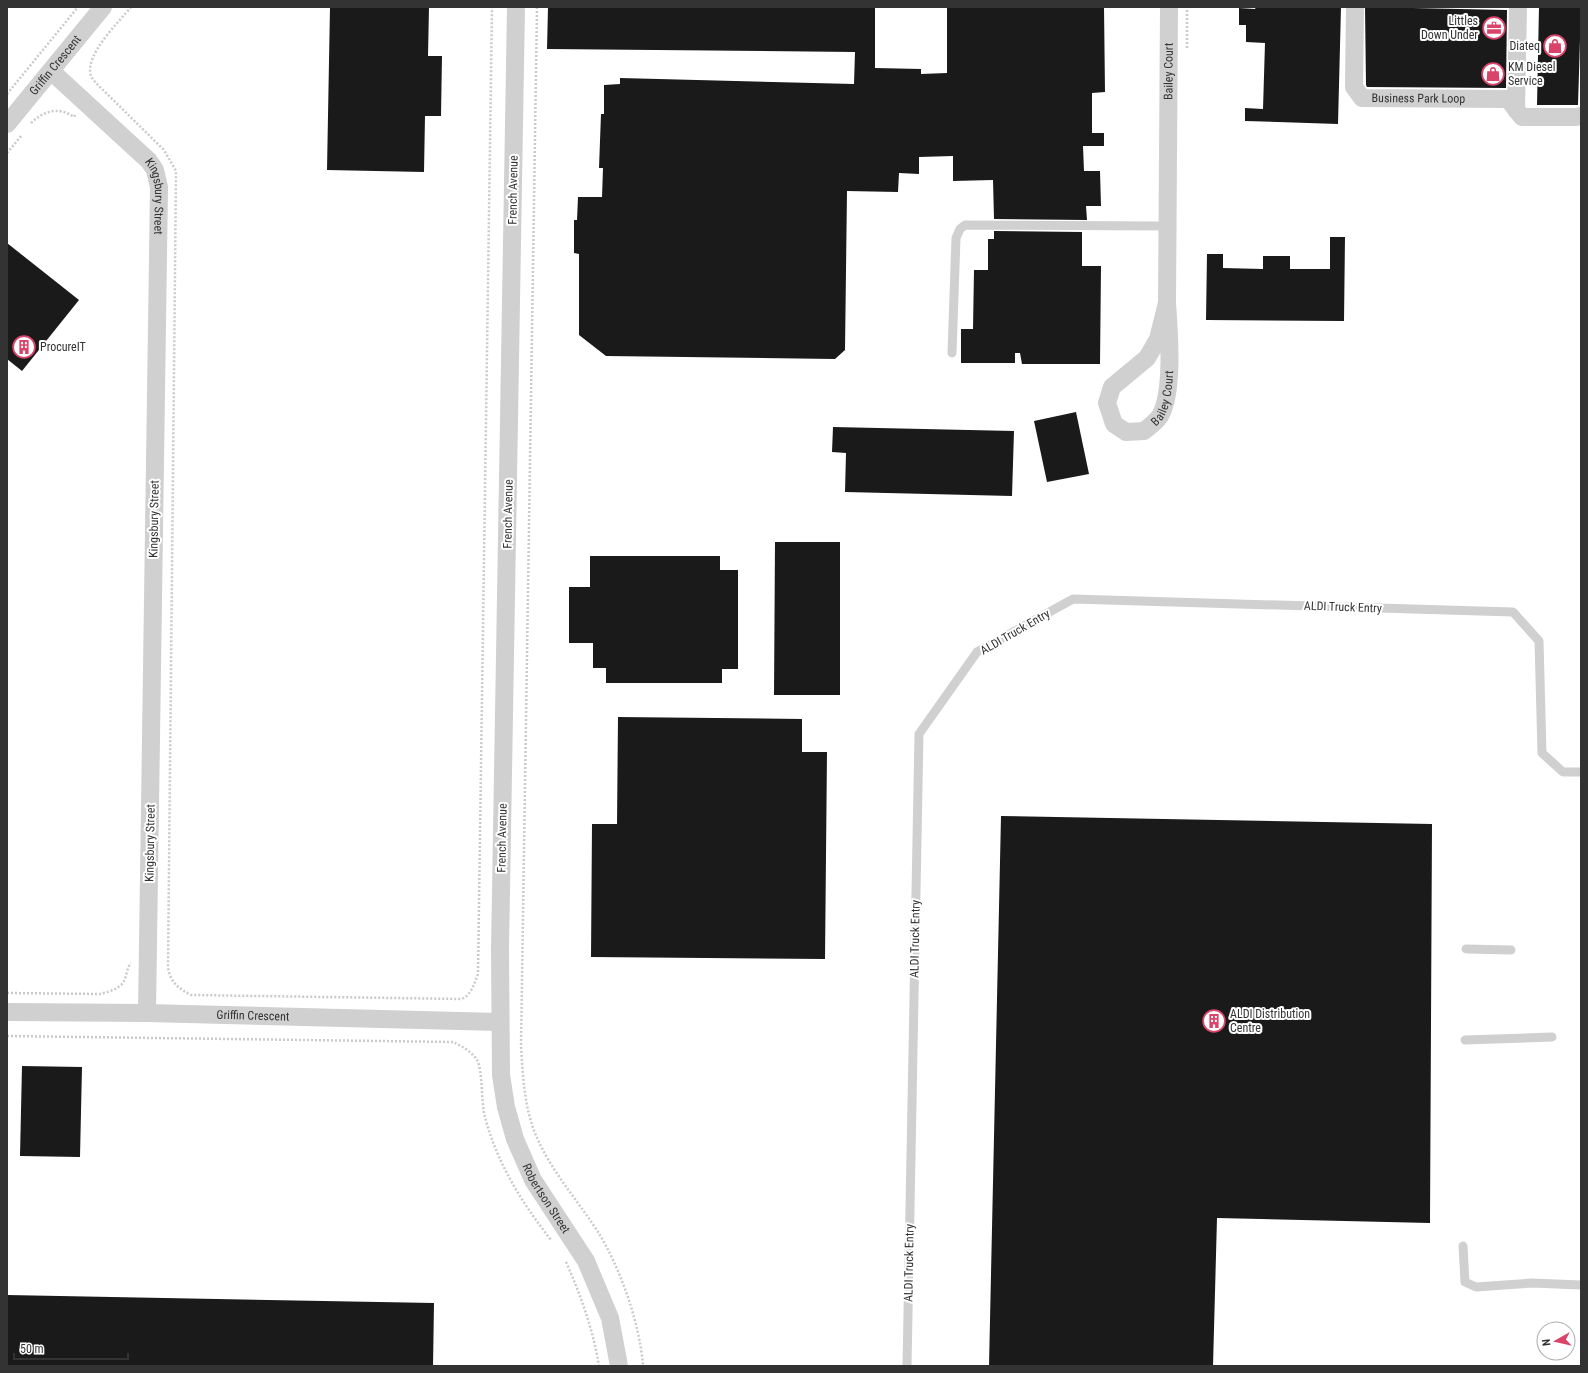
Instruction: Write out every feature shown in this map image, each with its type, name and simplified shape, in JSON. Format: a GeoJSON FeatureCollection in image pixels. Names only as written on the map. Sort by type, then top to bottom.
{"type":"FeatureCollection","features":[{"type":"Feature","properties":{"kind":"street","name":"Griffin Crescent"},"geometry":{"type":"LineString","coordinates":[[7,124],[103,7]]}},
{"type":"Feature","properties":{"kind":"street","name":"French Avenue"},"geometry":{"type":"LineString","coordinates":[[499,1022],[516,7]]}},
{"type":"Feature","properties":{"kind":"street","name":"Bailey Court"},"geometry":{"type":"LineString","coordinates":[[1167,303],[1158,339],[1147,358],[1112,387],[1107,403],[1114,424],[1126,432],[1144,431],[1159,417],[1166,399],[1169,334],[1167,303],[1167,226],[1169,7]]}},
{"type":"Feature","properties":{"kind":"street","name":"Business Park Loop"},"geometry":{"type":"LineString","coordinates":[[1355,7],[1354,87],[1362,98],[1508,99],[1522,117],[1581,116]]}},
{"type":"Feature","properties":{"kind":"street"},"geometry":{"type":"LineString","coordinates":[[1516,110],[1518,7]]}},
{"type":"Feature","properties":{"kind":"street","name":"Kingsbury Street"},"geometry":{"type":"LineString","coordinates":[[51,70],[149,161],[155,170],[158,188],[147,1013]]}},
{"type":"Feature","properties":{"kind":"street","name":"Griffin Crescent"},"geometry":{"type":"LineString","coordinates":[[7,1012],[147,1013],[499,1022]]}},
{"type":"Feature","properties":{"kind":"street","name":"Robertson Street"},"geometry":{"type":"LineString","coordinates":[[499,1022],[501,1075],[506,1107],[515,1139],[533,1180],[586,1261],[610,1318],[619,1366]]}},
{"type":"Feature","properties":{"kind":"lane"},"geometry":{"type":"LineString","coordinates":[[952,353],[956,238],[960,229],[965,225],[1167,226]]}},
{"type":"Feature","properties":{"kind":"lane","name":"ALDI Truck Entry"},"geometry":{"type":"LineString","coordinates":[[907,1366],[919,734],[977,652],[1073,599],[1513,612],[1539,641],[1542,753],[1563,772],[1581,772]]}},
{"type":"Feature","properties":{"kind":"lane"},"geometry":{"type":"LineString","coordinates":[[1466,949],[1511,950]]}},
{"type":"Feature","properties":{"kind":"lane"},"geometry":{"type":"LineString","coordinates":[[1465,1040],[1552,1037]]}},
{"type":"Feature","properties":{"kind":"lane"},"geometry":{"type":"LineString","coordinates":[[1463,1246],[1465,1282],[1476,1287],[1532,1284],[1581,1285]]}},
{"type":"Feature","properties":{"kind":"path"},"geometry":{"type":"LineString","coordinates":[[7,94],[78,7]]}},
{"type":"Feature","properties":{"kind":"path"},"geometry":{"type":"LineString","coordinates":[[131,7],[102,43],[92,59],[91,75],[99,86],[164,150],[176,171],[168,968],[170,979],[177,987],[191,995],[461,999],[473,989],[478,974],[492,7]]}},
{"type":"Feature","properties":{"kind":"path"},"geometry":{"type":"LineString","coordinates":[[537,7],[522,1021],[523,1081],[527,1105],[537,1139],[550,1163],[598,1233],[622,1282],[635,1322],[643,1366]]}},
{"type":"Feature","properties":{"kind":"path"},"geometry":{"type":"LineString","coordinates":[[7,153],[30,123],[40,115],[52,110],[67,112],[74,117],[77,113]]}},
{"type":"Feature","properties":{"kind":"path"},"geometry":{"type":"LineString","coordinates":[[7,993],[100,994],[113,991],[124,981],[130,963],[133,963]]}},
{"type":"Feature","properties":{"kind":"path"},"geometry":{"type":"LineString","coordinates":[[460,1003],[461,999]]}},
{"type":"Feature","properties":{"kind":"path"},"geometry":{"type":"LineString","coordinates":[[7,1036],[453,1042],[460,1045],[460,1039]]}},
{"type":"Feature","properties":{"kind":"building"},"geometry":{"type":"Polygon","coordinates":[[[330,7],[429,7],[428,56],[442,56],[441,116],[425,116],[424,172],[327,170],[330,7]]]}},
{"type":"Feature","properties":{"kind":"building"},"geometry":{"type":"Polygon","coordinates":[[[548,7],[875,7],[875,68],[921,69],[921,74],[947,73],[947,7],[1104,7],[1105,92],[1092,93],[1092,133],[1104,133],[1104,146],[1083,146],[1084,171],[1100,171],[1101,206],[1086,206],[1087,220],[994,219],[993,180],[953,181],[953,156],[919,157],[919,174],[899,173],[898,192],[847,191],[845,350],[835,359],[606,356],[579,335],[579,254],[574,253],[574,220],[577,220],[578,197],[602,197],[603,168],[599,168],[601,114],[604,114],[604,85],[620,84],[620,78],[854,84],[855,52],[547,49],[548,7]]]}},
{"type":"Feature","properties":{"kind":"building"},"geometry":{"type":"Polygon","coordinates":[[[1256,7],[1341,7],[1338,124],[1245,121],[1245,108],[1263,109],[1265,43],[1246,42],[1246,25],[1239,25],[1239,8],[1255,9],[1256,7]]]}},
{"type":"Feature","properties":{"kind":"building"},"geometry":{"type":"Polygon","coordinates":[[[1365,7],[1507,10],[1506,88],[1367,87],[1365,7]]]}},
{"type":"Feature","properties":{"kind":"building"},"geometry":{"type":"Polygon","coordinates":[[[1539,7],[1581,7],[1578,105],[1537,105],[1539,7]]]}},
{"type":"Feature","properties":{"kind":"building"},"geometry":{"type":"Polygon","coordinates":[[[994,231],[1082,232],[1082,266],[1101,266],[1100,364],[1022,364],[1020,353],[1015,353],[1015,363],[961,363],[961,329],[973,329],[974,270],[988,270],[988,239],[994,239],[994,231]]]}},
{"type":"Feature","properties":{"kind":"building"},"geometry":{"type":"Polygon","coordinates":[[[1330,237],[1345,237],[1344,321],[1206,320],[1207,254],[1223,254],[1223,268],[1263,269],[1263,256],[1290,256],[1290,269],[1330,269],[1330,237]]]}},
{"type":"Feature","properties":{"kind":"building"},"geometry":{"type":"Polygon","coordinates":[[[7,243],[79,300],[22,371],[7,359],[7,243]]]}},
{"type":"Feature","properties":{"kind":"building"},"geometry":{"type":"Polygon","coordinates":[[[1076,412],[1089,474],[1047,482],[1034,421],[1076,412]]]}},
{"type":"Feature","properties":{"kind":"building"},"geometry":{"type":"Polygon","coordinates":[[[833,427],[1014,431],[1012,496],[845,492],[846,453],[832,452],[833,427]]]}},
{"type":"Feature","properties":{"kind":"building"},"geometry":{"type":"Polygon","coordinates":[[[775,542],[840,542],[840,695],[774,695],[775,542]]]}},
{"type":"Feature","properties":{"kind":"building"},"geometry":{"type":"Polygon","coordinates":[[[590,556],[720,556],[720,570],[738,570],[738,669],[722,669],[722,683],[606,683],[606,668],[593,668],[593,643],[569,643],[569,587],[590,587],[590,556]]]}},
{"type":"Feature","properties":{"kind":"building"},"geometry":{"type":"Polygon","coordinates":[[[618,717],[802,719],[802,752],[827,752],[825,959],[591,957],[592,824],[617,824],[618,717]]]}},
{"type":"Feature","properties":{"kind":"building","name":"ALDI Distribution Centre"},"geometry":{"type":"Polygon","coordinates":[[[1001,816],[1432,824],[1430,1223],[1217,1218],[1213,1366],[989,1366],[1001,816]]]}},
{"type":"Feature","properties":{"kind":"building"},"geometry":{"type":"Polygon","coordinates":[[[22,1066],[82,1067],[80,1157],[20,1156],[22,1066]]]}},
{"type":"Feature","properties":{"kind":"building"},"geometry":{"type":"Polygon","coordinates":[[[7,1295],[434,1303],[433,1366],[7,1366],[7,1295]]]}},
{"type":"Feature","properties":{"kind":"place","name":"Littles Down Under"},"geometry":{"type":"Point","coordinates":[1494,28]}},
{"type":"Feature","properties":{"kind":"place","name":"Diateq"},"geometry":{"type":"Point","coordinates":[1555,46]}},
{"type":"Feature","properties":{"kind":"place","name":"KM Diesel Service"},"geometry":{"type":"Point","coordinates":[1493,74]}},
{"type":"Feature","properties":{"kind":"place","name":"ProcureIT"},"geometry":{"type":"Point","coordinates":[24,347]}},
{"type":"Feature","properties":{"kind":"place","name":"ALDI Distribution Centre"},"geometry":{"type":"Point","coordinates":[1214,1021]}}]}
